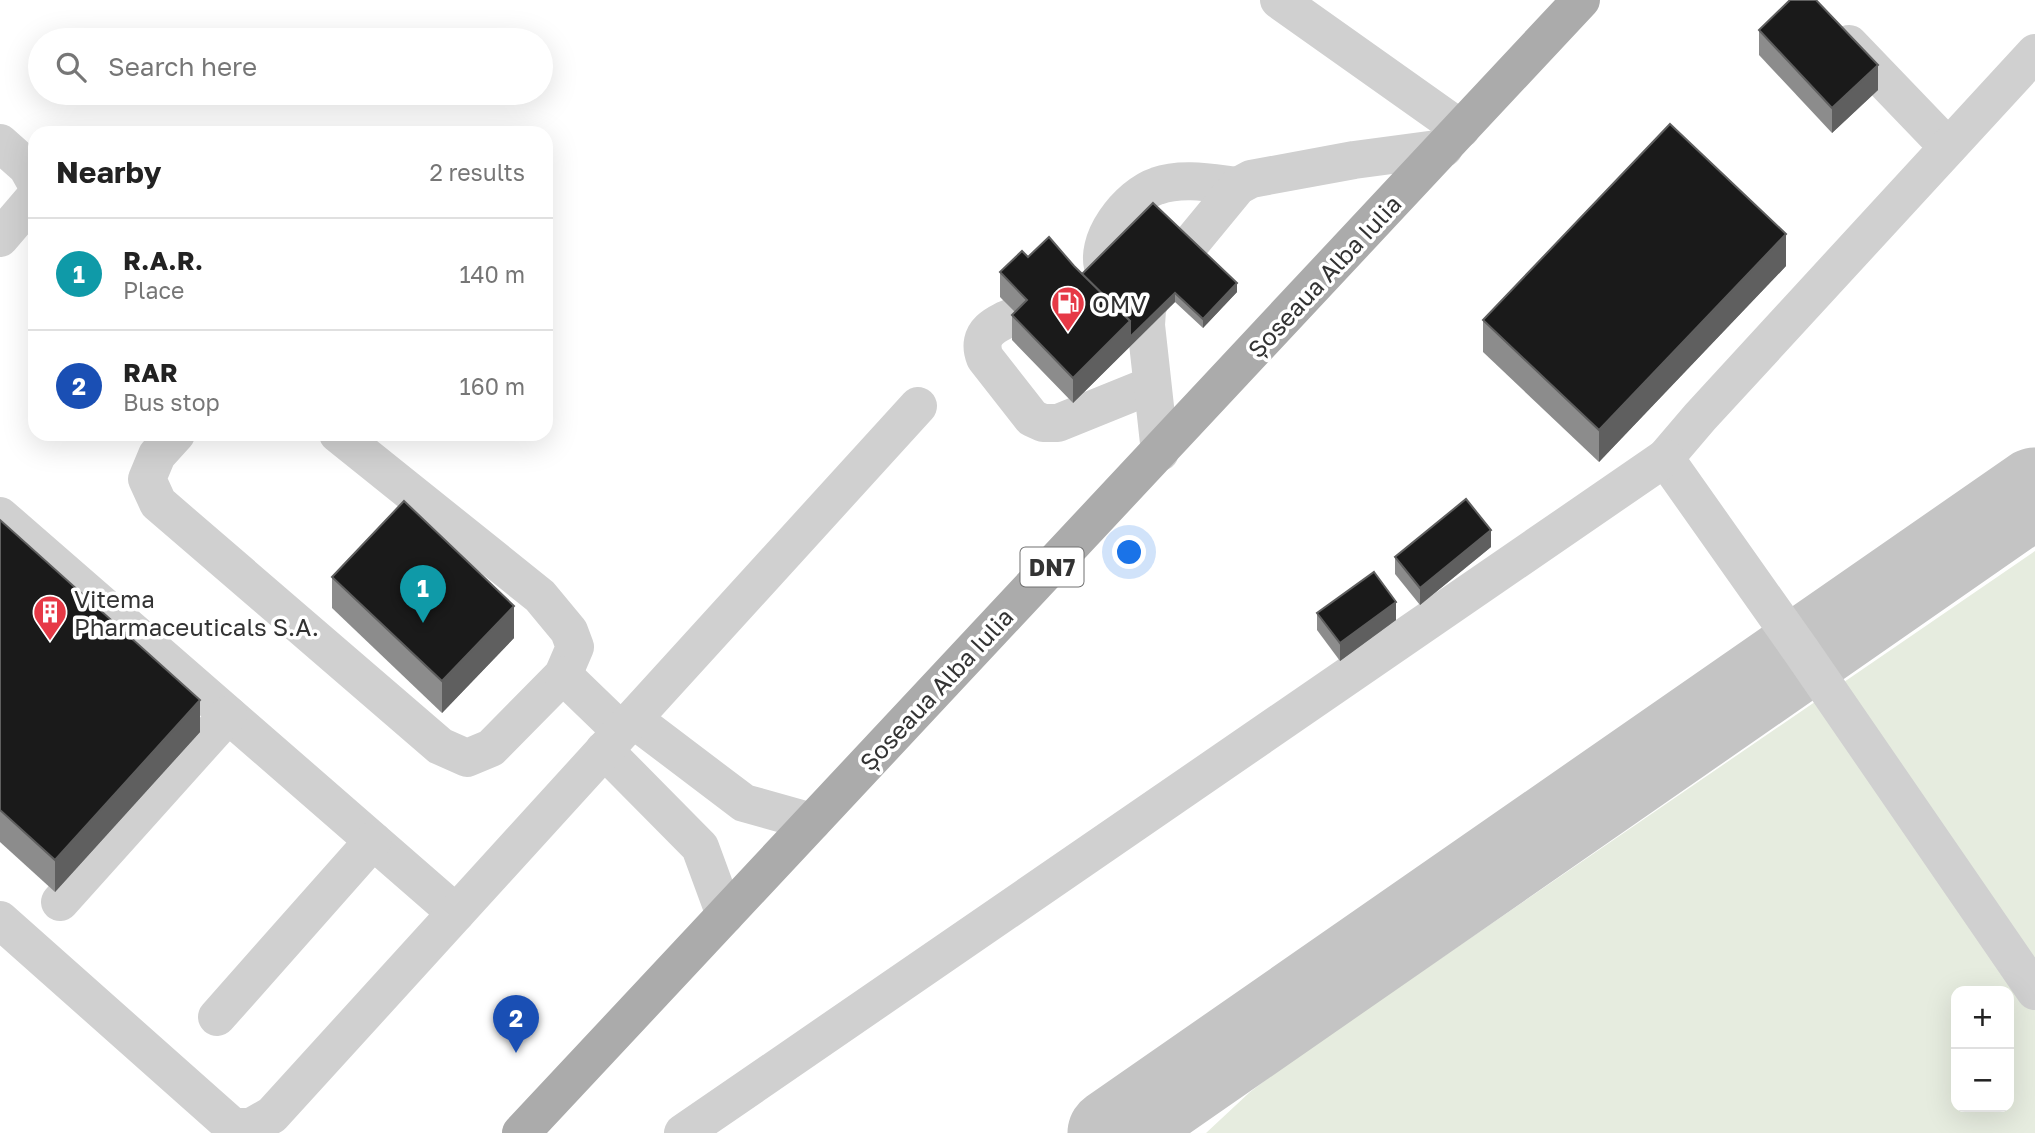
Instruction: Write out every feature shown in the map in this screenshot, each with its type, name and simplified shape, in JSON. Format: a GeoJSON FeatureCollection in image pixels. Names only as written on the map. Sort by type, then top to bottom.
{"type":"FeatureCollection","features":[{"type":"Feature","properties":{"kind":"main road","name":"Șoseaua Alba Iulia"},"geometry":{"type":"LineString","coordinates":[[521,1133],[1581,0]]}},
{"type":"Feature","properties":{"kind":"street"},"geometry":{"type":"LineString","coordinates":[[1279,0],[1453,138]]}},
{"type":"Feature","properties":{"kind":"street"},"geometry":{"type":"LineString","coordinates":[[1849,44],[1948,147]]}},
{"type":"Feature","properties":{"kind":"street"},"geometry":{"type":"LineString","coordinates":[[683,1133],[1665,458],[2035,53]]}},
{"type":"Feature","properties":{"kind":"street"},"geometry":{"type":"LineString","coordinates":[[1160,452],[1146,325],[1147,310],[1151,297],[1177,260],[1238,186],[1251,179],[1453,138]]}},
{"type":"Feature","properties":{"kind":"street"},"geometry":{"type":"LineString","coordinates":[[0,143],[28,169]]}},
{"type":"Feature","properties":{"kind":"street"},"geometry":{"type":"LineString","coordinates":[[1147,310],[1089,282],[1102,264],[1103,240],[1124,210],[1154,186],[1177,181],[1238,186]]}},
{"type":"Feature","properties":{"kind":"street"},"geometry":{"type":"LineString","coordinates":[[0,238],[28,205]]}},
{"type":"Feature","properties":{"kind":"street"},"geometry":{"type":"LineString","coordinates":[[1017,315],[999,322],[988,331],[983,337],[981,348],[985,358],[1032,418],[1058,423],[1152,385]]}},
{"type":"Feature","properties":{"kind":"street"},"geometry":{"type":"LineString","coordinates":[[0,920],[233,1127],[251,1127],[272,1115],[918,407]]}},
{"type":"Feature","properties":{"kind":"street"},"geometry":{"type":"LineString","coordinates":[[170,441],[158,455],[147,479],[158,503],[440,746],[467,758],[491,748],[563,675],[575,647],[569,631],[540,596],[347,441]]}},
{"type":"Feature","properties":{"kind":"street"},"geometry":{"type":"LineString","coordinates":[[1665,458],[2035,991]]}},
{"type":"Feature","properties":{"kind":"street"},"geometry":{"type":"LineString","coordinates":[[0,516],[456,913]]}},
{"type":"Feature","properties":{"kind":"street"},"geometry":{"type":"LineString","coordinates":[[563,675],[619,733],[700,847],[725,915]]}},
{"type":"Feature","properties":{"kind":"street"},"geometry":{"type":"LineString","coordinates":[[60,902],[228,715]]}},
{"type":"Feature","properties":{"kind":"street"},"geometry":{"type":"LineString","coordinates":[[619,733],[744,803],[812,822]]}},
{"type":"Feature","properties":{"kind":"street"},"geometry":{"type":"LineString","coordinates":[[217,1017],[373,841]]}},
{"type":"Feature","properties":{"kind":"shaded area"},"geometry":{"type":"Polygon","coordinates":[[[2035,551],[2035,1133],[1206,1133],[1250,1092],[1291,1061],[2035,551]]]}},
{"type":"Feature","properties":{"kind":"building"},"geometry":{"type":"Polygon","coordinates":[[[1790,0],[1816,0],[1878,65],[1832,108],[1759,30],[1790,0]]]}},
{"type":"Feature","properties":{"kind":"building"},"geometry":{"type":"Polygon","coordinates":[[[1670,124],[1786,234],[1599,430],[1483,320],[1670,124]]]}},
{"type":"Feature","properties":{"kind":"building"},"geometry":{"type":"Polygon","coordinates":[[[1153,203],[1237,283],[1203,319],[1175,293],[1130,337],[1130,321],[1082,274],[1153,203]]]}},
{"type":"Feature","properties":{"kind":"building","name":"OMV"},"geometry":{"type":"Polygon","coordinates":[[[1049,237],[1074,266],[1130,321],[1073,378],[1012,315],[1027,300],[1000,272],[1022,251],[1028,257],[1049,237]]]}},
{"type":"Feature","properties":{"kind":"building"},"geometry":{"type":"Polygon","coordinates":[[[1466,499],[1491,530],[1420,588],[1395,557],[1466,499]]]}},
{"type":"Feature","properties":{"kind":"building"},"geometry":{"type":"Polygon","coordinates":[[[404,501],[514,606],[442,681],[332,577],[404,501]]]}},
{"type":"Feature","properties":{"kind":"building","name":"Vitema Pharmaceuticals S.A."},"geometry":{"type":"Polygon","coordinates":[[[0,520],[200,700],[55,860],[0,810],[0,520]]]}},
{"type":"Feature","properties":{"kind":"building"},"geometry":{"type":"Polygon","coordinates":[[[1374,572],[1396,602],[1340,643],[1317,613],[1374,572]]]}},
{"type":"Feature","properties":{"kind":"taxiway"},"geometry":{"type":"LineString","coordinates":[[1112,1133],[2035,492]]}},
{"type":"Feature","properties":{"kind":"place","name":"OMV"},"geometry":{"type":"Point","coordinates":[1068,333]}},
{"type":"Feature","properties":{"kind":"place","name":"R.A.R."},"geometry":{"type":"Point","coordinates":[423,623]}},
{"type":"Feature","properties":{"kind":"place","name":"Vitema Pharmaceuticals S.A."},"geometry":{"type":"Point","coordinates":[50,642]}},
{"type":"Feature","properties":{"kind":"place","name":"RAR"},"geometry":{"type":"Point","coordinates":[516,1053]}}]}
